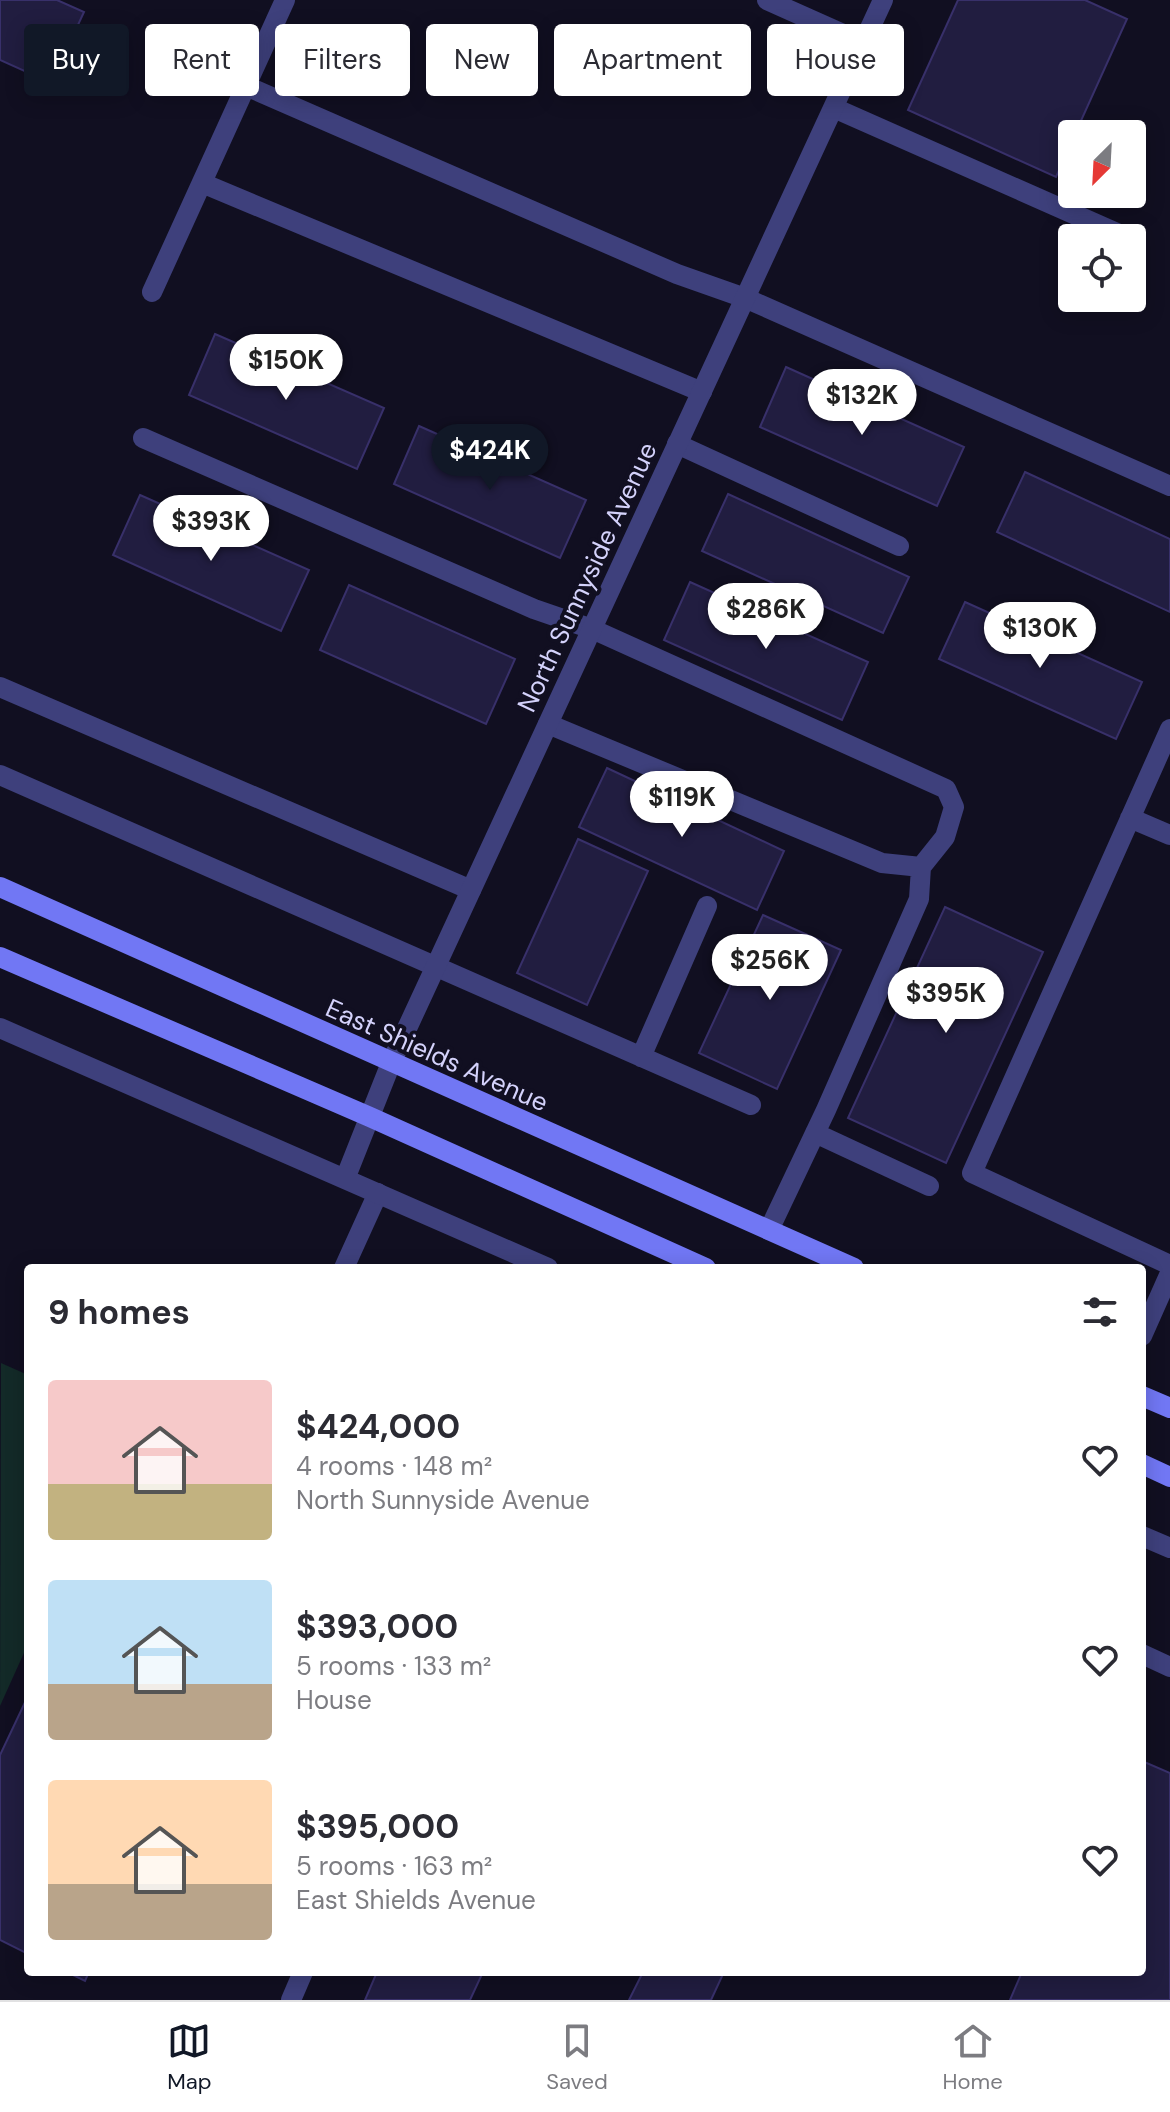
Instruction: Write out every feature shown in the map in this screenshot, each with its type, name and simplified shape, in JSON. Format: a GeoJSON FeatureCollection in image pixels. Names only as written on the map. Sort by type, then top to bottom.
{"type":"FeatureCollection","features":[{"type":"Feature","properties":{"kind":"main road","name":"East Shields Avenue"},"geometry":{"type":"LineString","coordinates":[[0,887],[845,1264]]}},
{"type":"Feature","properties":{"kind":"main road"},"geometry":{"type":"LineString","coordinates":[[0,957],[370,1117],[697,1264]]}},
{"type":"Feature","properties":{"kind":"main road"},"geometry":{"type":"LineString","coordinates":[[1146,1398],[1170,1408]]}},
{"type":"Feature","properties":{"kind":"main road"},"geometry":{"type":"LineString","coordinates":[[1146,1466],[1170,1477]]}},
{"type":"Feature","properties":{"kind":"street"},"geometry":{"type":"LineString","coordinates":[[259,57],[285,0]]}},
{"type":"Feature","properties":{"kind":"street","name":"North Sunnyside Avenue"},"geometry":{"type":"LineString","coordinates":[[872,24],[883,0]]}},
{"type":"Feature","properties":{"kind":"street"},"geometry":{"type":"LineString","coordinates":[[780,2],[825,24]]}},
{"type":"Feature","properties":{"kind":"street"},"geometry":{"type":"LineString","coordinates":[[259,92],[677,274],[745,298],[1170,486]]}},
{"type":"Feature","properties":{"kind":"street"},"geometry":{"type":"LineString","coordinates":[[152,292],[241,96]]}},
{"type":"Feature","properties":{"kind":"street","name":"North Sunnyside Avenue"},"geometry":{"type":"LineString","coordinates":[[345,1179],[391,1063],[839,96]]}},
{"type":"Feature","properties":{"kind":"street"},"geometry":{"type":"LineString","coordinates":[[834,108],[1096,224]]}},
{"type":"Feature","properties":{"kind":"street"},"geometry":{"type":"LineString","coordinates":[[202,183],[702,392]]}},
{"type":"Feature","properties":{"kind":"street"},"geometry":{"type":"LineString","coordinates":[[143,438],[534,609],[592,629],[946,789],[954,807],[945,837],[921,867],[919,899],[769,1230]]}},
{"type":"Feature","properties":{"kind":"street"},"geometry":{"type":"LineString","coordinates":[[677,444],[899,546]]}},
{"type":"Feature","properties":{"kind":"street"},"geometry":{"type":"LineString","coordinates":[[0,687],[471,890]]}},
{"type":"Feature","properties":{"kind":"street"},"geometry":{"type":"LineString","coordinates":[[548,724],[882,863],[921,867]]}},
{"type":"Feature","properties":{"kind":"street"},"geometry":{"type":"LineString","coordinates":[[1170,729],[972,1173],[1170,1265]]}},
{"type":"Feature","properties":{"kind":"street"},"geometry":{"type":"LineString","coordinates":[[0,775],[751,1105]]}},
{"type":"Feature","properties":{"kind":"street"},"geometry":{"type":"LineString","coordinates":[[1130,818],[1170,835]]}},
{"type":"Feature","properties":{"kind":"street"},"geometry":{"type":"LineString","coordinates":[[641,1057],[707,906]]}},
{"type":"Feature","properties":{"kind":"street"},"geometry":{"type":"LineString","coordinates":[[0,1028],[539,1264]]}},
{"type":"Feature","properties":{"kind":"street"},"geometry":{"type":"LineString","coordinates":[[815,1133],[929,1186]]}},
{"type":"Feature","properties":{"kind":"street"},"geometry":{"type":"LineString","coordinates":[[346,1264],[378,1193]]}},
{"type":"Feature","properties":{"kind":"street"},"geometry":{"type":"LineString","coordinates":[[1146,1327],[1170,1273]]}},
{"type":"Feature","properties":{"kind":"street"},"geometry":{"type":"LineString","coordinates":[[1146,1538],[1170,1548]]}},
{"type":"Feature","properties":{"kind":"street"},"geometry":{"type":"LineString","coordinates":[[1146,1656],[1170,1667]]}},
{"type":"Feature","properties":{"kind":"street"},"geometry":{"type":"LineString","coordinates":[[291,2000],[301,1976]]}},
{"type":"Feature","properties":{"kind":"green space"},"geometry":{"type":"Polygon","coordinates":[[[1,1363],[24,1373],[24,1653],[0,1706],[1,1363]]]}},
{"type":"Feature","properties":{"kind":"building"},"geometry":{"type":"Polygon","coordinates":[[[0,0],[57,0],[84,12],[78,24],[24,24],[24,71],[0,60],[0,0]]]}},
{"type":"Feature","properties":{"kind":"building"},"geometry":{"type":"Polygon","coordinates":[[[958,0],[1085,0],[1127,19],[1081,120],[1058,120],[1056,177],[908,110],[958,0]]]}},
{"type":"Feature","properties":{"kind":"building"},"geometry":{"type":"Polygon","coordinates":[[[215,334],[384,408],[357,469],[189,395],[215,334]]]}},
{"type":"Feature","properties":{"kind":"building"},"geometry":{"type":"Polygon","coordinates":[[[786,367],[964,447],[937,506],[760,427],[786,367]]]}},
{"type":"Feature","properties":{"kind":"building"},"geometry":{"type":"Polygon","coordinates":[[[419,426],[586,500],[560,558],[394,484],[419,426]]]}},
{"type":"Feature","properties":{"kind":"building"},"geometry":{"type":"Polygon","coordinates":[[[1025,472],[1170,539],[1170,612],[997,532],[1025,472]]]}},
{"type":"Feature","properties":{"kind":"building"},"geometry":{"type":"Polygon","coordinates":[[[728,494],[909,577],[883,633],[702,551],[728,494]]]}},
{"type":"Feature","properties":{"kind":"building"},"geometry":{"type":"Polygon","coordinates":[[[140,495],[309,570],[281,631],[113,555],[140,495]]]}},
{"type":"Feature","properties":{"kind":"building"},"geometry":{"type":"Polygon","coordinates":[[[690,582],[868,662],[842,720],[664,640],[690,582]]]}},
{"type":"Feature","properties":{"kind":"building"},"geometry":{"type":"Polygon","coordinates":[[[349,585],[515,659],[486,724],[320,650],[349,585]]]}},
{"type":"Feature","properties":{"kind":"building"},"geometry":{"type":"Polygon","coordinates":[[[965,602],[1142,682],[1116,739],[939,659],[965,602]]]}},
{"type":"Feature","properties":{"kind":"building"},"geometry":{"type":"Polygon","coordinates":[[[607,768],[784,851],[757,910],[579,827],[607,768]]]}},
{"type":"Feature","properties":{"kind":"building"},"geometry":{"type":"Polygon","coordinates":[[[578,839],[648,871],[587,1005],[517,973],[578,839]]]}},
{"type":"Feature","properties":{"kind":"building"},"geometry":{"type":"Polygon","coordinates":[[[945,907],[1043,952],[946,1163],[848,1118],[945,907]]]}},
{"type":"Feature","properties":{"kind":"building"},"geometry":{"type":"Polygon","coordinates":[[[763,915],[841,950],[777,1089],[699,1053],[763,915]]]}},
{"type":"Feature","properties":{"kind":"building"},"geometry":{"type":"Polygon","coordinates":[[[24,1704],[24,1952],[0,1940],[0,1755],[24,1704]]]}},
{"type":"Feature","properties":{"kind":"building"},"geometry":{"type":"Polygon","coordinates":[[[1146,1763],[1170,1773],[1170,2000],[1010,2000],[1020,1976],[1146,1976],[1146,1763]]]}},
{"type":"Feature","properties":{"kind":"building"},"geometry":{"type":"Polygon","coordinates":[[[375,1976],[481,1976],[470,2000],[365,2000],[375,1976]]]}},
{"type":"Feature","properties":{"kind":"building"},"geometry":{"type":"Polygon","coordinates":[[[641,1976],[722,1976],[711,2000],[629,2000],[641,1976]]]}}]}
